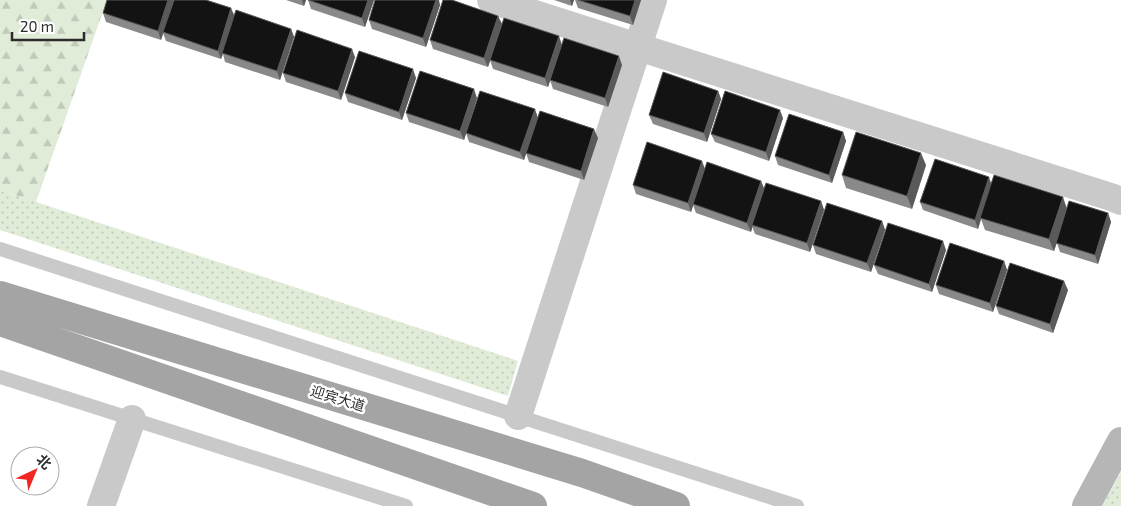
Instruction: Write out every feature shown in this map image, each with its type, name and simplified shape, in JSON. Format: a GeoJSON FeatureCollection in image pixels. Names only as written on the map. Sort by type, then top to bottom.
{"type":"FeatureCollection","features":[{"type":"Feature","properties":{"kind":"main road","name":"迎宾大道"},"geometry":{"type":"LineString","coordinates":[[0,295],[582,473],[676,506]]}},
{"type":"Feature","properties":{"kind":"main road"},"geometry":{"type":"LineString","coordinates":[[0,322],[533,506]]}},
{"type":"Feature","properties":{"kind":"street"},"geometry":{"type":"LineString","coordinates":[[491,0],[1121,201]]}},
{"type":"Feature","properties":{"kind":"street"},"geometry":{"type":"LineString","coordinates":[[518,416],[653,0]]}},
{"type":"Feature","properties":{"kind":"street"},"geometry":{"type":"LineString","coordinates":[[101,506],[132,419]]}},
{"type":"Feature","properties":{"kind":"street"},"geometry":{"type":"LineString","coordinates":[[1086,506],[1121,441]]}},
{"type":"Feature","properties":{"kind":"lane"},"geometry":{"type":"LineString","coordinates":[[0,249],[797,506]]}},
{"type":"Feature","properties":{"kind":"lane"},"geometry":{"type":"LineString","coordinates":[[0,377],[406,506]]}},
{"type":"Feature","properties":{"kind":"green space"},"geometry":{"type":"Polygon","coordinates":[[[0,0],[107,0],[36,202],[0,190],[0,0]]]}},
{"type":"Feature","properties":{"kind":"green space"},"geometry":{"type":"Polygon","coordinates":[[[0,190],[518,361],[508,396],[0,230],[0,190]]]}},
{"type":"Feature","properties":{"kind":"green space"},"geometry":{"type":"Polygon","coordinates":[[[1121,472],[1121,506],[1102,506],[1121,472]]]}},
{"type":"Feature","properties":{"kind":"building"},"geometry":{"type":"Polygon","coordinates":[[[107,0],[168,0],[158,31],[103,13],[107,0]]]}},
{"type":"Feature","properties":{"kind":"building"},"geometry":{"type":"Polygon","coordinates":[[[174,0],[206,0],[231,8],[218,51],[163,32],[174,0]]]}},
{"type":"Feature","properties":{"kind":"building"},"geometry":{"type":"Polygon","coordinates":[[[308,0],[368,0],[362,18],[308,0]]]}},
{"type":"Feature","properties":{"kind":"building"},"geometry":{"type":"Polygon","coordinates":[[[375,0],[436,0],[423,38],[369,20],[375,0]]]}},
{"type":"Feature","properties":{"kind":"building"},"geometry":{"type":"Polygon","coordinates":[[[443,0],[452,0],[498,16],[484,58],[430,40],[443,0]]]}},
{"type":"Feature","properties":{"kind":"building"},"geometry":{"type":"Polygon","coordinates":[[[578,0],[635,0],[630,16],[578,0]]]}},
{"type":"Feature","properties":{"kind":"building"},"geometry":{"type":"Polygon","coordinates":[[[236,10],[291,29],[277,71],[222,53],[236,10]]]}},
{"type":"Feature","properties":{"kind":"building"},"geometry":{"type":"Polygon","coordinates":[[[504,18],[559,36],[545,78],[490,60],[504,18]]]}},
{"type":"Feature","properties":{"kind":"building"},"geometry":{"type":"Polygon","coordinates":[[[297,30],[352,49],[338,91],[283,73],[297,30]]]}},
{"type":"Feature","properties":{"kind":"building"},"geometry":{"type":"Polygon","coordinates":[[[564,38],[619,56],[605,98],[550,80],[564,38]]]}},
{"type":"Feature","properties":{"kind":"building"},"geometry":{"type":"Polygon","coordinates":[[[359,51],[413,69],[399,112],[345,93],[359,51]]]}},
{"type":"Feature","properties":{"kind":"building"},"geometry":{"type":"Polygon","coordinates":[[[420,71],[474,89],[460,131],[406,113],[420,71]]]}},
{"type":"Feature","properties":{"kind":"building"},"geometry":{"type":"Polygon","coordinates":[[[663,72],[718,91],[704,133],[649,115],[663,72]]]}},
{"type":"Feature","properties":{"kind":"building"},"geometry":{"type":"Polygon","coordinates":[[[480,91],[535,109],[520,152],[466,133],[480,91]]]}},
{"type":"Feature","properties":{"kind":"building"},"geometry":{"type":"Polygon","coordinates":[[[725,91],[780,110],[766,152],[711,134],[725,91]]]}},
{"type":"Feature","properties":{"kind":"building"},"geometry":{"type":"Polygon","coordinates":[[[540,111],[594,129],[581,171],[526,153],[540,111]]]}},
{"type":"Feature","properties":{"kind":"building"},"geometry":{"type":"Polygon","coordinates":[[[789,114],[843,132],[829,175],[775,156],[789,114]]]}},
{"type":"Feature","properties":{"kind":"building"},"geometry":{"type":"Polygon","coordinates":[[[856,132],[921,153],[907,196],[842,175],[856,132]]]}},
{"type":"Feature","properties":{"kind":"building"},"geometry":{"type":"Polygon","coordinates":[[[647,142],[702,161],[688,203],[633,185],[647,142]]]}},
{"type":"Feature","properties":{"kind":"building"},"geometry":{"type":"Polygon","coordinates":[[[935,159],[989,177],[975,220],[920,202],[935,159]]]}},
{"type":"Feature","properties":{"kind":"building"},"geometry":{"type":"Polygon","coordinates":[[[707,162],[761,181],[747,223],[693,204],[707,162]]]}},
{"type":"Feature","properties":{"kind":"building"},"geometry":{"type":"Polygon","coordinates":[[[994,175],[1063,197],[1049,239],[980,218],[994,175]]]}},
{"type":"Feature","properties":{"kind":"building"},"geometry":{"type":"Polygon","coordinates":[[[766,183],[821,201],[807,243],[752,225],[766,183]]]}},
{"type":"Feature","properties":{"kind":"building"},"geometry":{"type":"Polygon","coordinates":[[[1069,201],[1108,213],[1095,255],[1056,243],[1069,201]]]}},
{"type":"Feature","properties":{"kind":"building"},"geometry":{"type":"Polygon","coordinates":[[[827,203],[882,221],[867,263],[813,245],[827,203]]]}},
{"type":"Feature","properties":{"kind":"building"},"geometry":{"type":"Polygon","coordinates":[[[888,223],[943,241],[929,284],[874,265],[888,223]]]}},
{"type":"Feature","properties":{"kind":"building"},"geometry":{"type":"Polygon","coordinates":[[[950,243],[1004,261],[990,303],[936,285],[950,243]]]}},
{"type":"Feature","properties":{"kind":"building"},"geometry":{"type":"Polygon","coordinates":[[[1010,263],[1064,281],[1050,324],[996,306],[1010,263]]]}}]}
